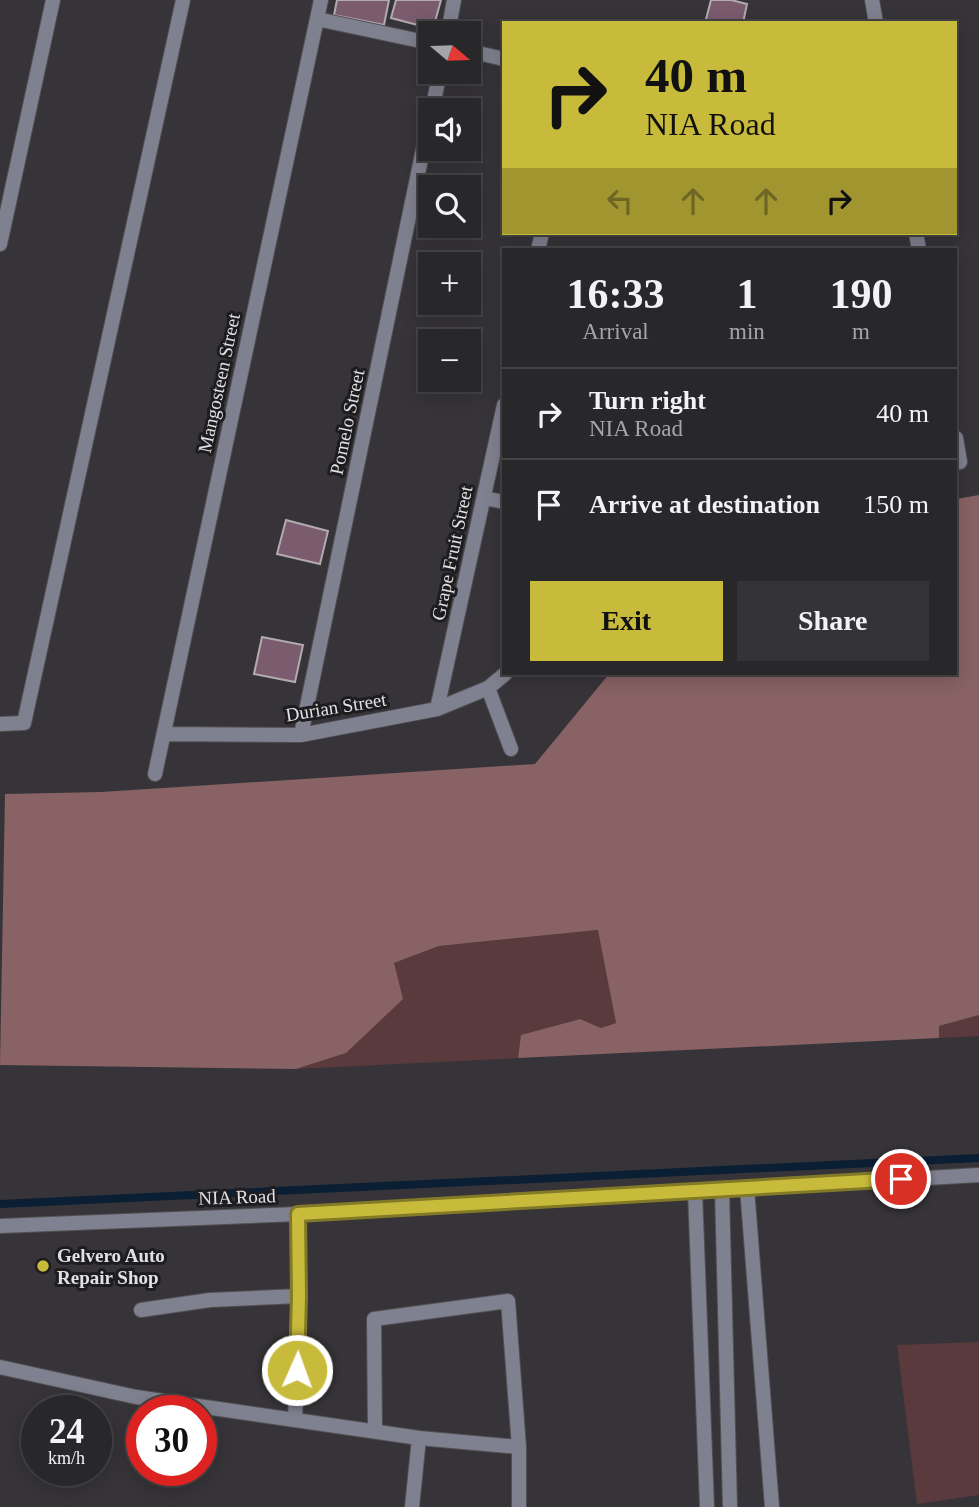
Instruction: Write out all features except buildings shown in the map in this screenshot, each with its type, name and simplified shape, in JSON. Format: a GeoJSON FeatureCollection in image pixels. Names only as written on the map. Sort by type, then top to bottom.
{"type":"FeatureCollection","features":[{"type":"Feature","properties":{"kind":"street"},"geometry":{"type":"LineString","coordinates":[[0,244],[52,0]]}},
{"type":"Feature","properties":{"kind":"street"},"geometry":{"type":"LineString","coordinates":[[0,724],[24,723],[183,0]]}},
{"type":"Feature","properties":{"kind":"street","name":"Mangosteen Street"},"geometry":{"type":"LineString","coordinates":[[155,774],[321,0]]}},
{"type":"Feature","properties":{"kind":"street"},"geometry":{"type":"LineString","coordinates":[[450,21],[454,0]]}},
{"type":"Feature","properties":{"kind":"street"},"geometry":{"type":"LineString","coordinates":[[869,1],[875,21]]}},
{"type":"Feature","properties":{"kind":"street"},"geometry":{"type":"LineString","coordinates":[[317,19],[418,40]]}},
{"type":"Feature","properties":{"kind":"street"},"geometry":{"type":"LineString","coordinates":[[481,54],[502,59]]}},
{"type":"Feature","properties":{"kind":"street","name":"Pomelo Street"},"geometry":{"type":"LineString","coordinates":[[300,735],[421,161]]}},
{"type":"Feature","properties":{"kind":"street","name":"Grape Fruit Street"},"geometry":{"type":"LineString","coordinates":[[437,709],[502,414]]}},
{"type":"Feature","properties":{"kind":"street"},"geometry":{"type":"LineString","coordinates":[[957,444],[960,462]]}},
{"type":"Feature","properties":{"kind":"street"},"geometry":{"type":"LineString","coordinates":[[484,499],[502,502]]}},
{"type":"Feature","properties":{"kind":"street","name":"Durian Street"},"geometry":{"type":"LineString","coordinates":[[164,734],[300,735],[437,709],[488,688],[504,675]]}},
{"type":"Feature","properties":{"kind":"street"},"geometry":{"type":"LineString","coordinates":[[488,688],[510,749]]}},
{"type":"Feature","properties":{"kind":"street","name":"NIA Road"},"geometry":{"type":"LineString","coordinates":[[0,1226],[298,1214],[979,1175]]}},
{"type":"Feature","properties":{"kind":"street"},"geometry":{"type":"LineString","coordinates":[[747,1188],[772,1507]]}},
{"type":"Feature","properties":{"kind":"street"},"geometry":{"type":"LineString","coordinates":[[722,1190],[730,1507]]}},
{"type":"Feature","properties":{"kind":"street"},"geometry":{"type":"LineString","coordinates":[[695,1191],[707,1507]]}},
{"type":"Feature","properties":{"kind":"street"},"geometry":{"type":"LineString","coordinates":[[295,1420],[299,1296],[298,1214]]}},
{"type":"Feature","properties":{"kind":"street"},"geometry":{"type":"LineString","coordinates":[[141,1310],[210,1300],[299,1296]]}},
{"type":"Feature","properties":{"kind":"street"},"geometry":{"type":"LineString","coordinates":[[375,1431],[374,1319],[508,1301],[519,1447],[519,1507]]}},
{"type":"Feature","properties":{"kind":"street"},"geometry":{"type":"LineString","coordinates":[[0,1367],[136,1396],[419,1438],[519,1447]]}},
{"type":"Feature","properties":{"kind":"street"},"geometry":{"type":"LineString","coordinates":[[412,1507],[419,1438]]}},
{"type":"Feature","properties":{"kind":"shaded area"},"geometry":{"type":"Polygon","coordinates":[[[979,495],[979,1015],[939,1026],[939,1038],[518,1058],[521,1035],[580,1019],[601,1028],[616,1023],[598,930],[439,946],[394,963],[403,999],[346,1053],[296,1069],[0,1065],[5,794],[101,792],[535,764],[608,675],[957,675],[957,499],[979,495]]]}},
{"type":"Feature","properties":{"kind":"shaded area"},"geometry":{"type":"Polygon","coordinates":[[[599,930],[616,1023],[601,1028],[579,1019],[522,1035],[518,1058],[296,1069],[346,1053],[394,963],[439,946],[599,930]]]}},
{"type":"Feature","properties":{"kind":"shaded area"},"geometry":{"type":"Polygon","coordinates":[[[979,1015],[979,1036],[939,1038],[939,1026],[979,1015]]]}},
{"type":"Feature","properties":{"kind":"shaded area"},"geometry":{"type":"Polygon","coordinates":[[[979,1342],[979,1495],[917,1504],[897,1345],[979,1342]]]}},
{"type":"Feature","properties":{"kind":"waterway"},"geometry":{"type":"LineString","coordinates":[[0,1204],[979,1158]]}},
{"type":"Feature","properties":{"kind":"place","name":"Gelvero Auto Repair Shop"},"geometry":{"type":"Point","coordinates":[43,1266]}},
{"type":"Feature","properties":{"kind":"route"},"geometry":{"type":"LineString","coordinates":[[297,1370],[298,1214],[901,1179]]}}]}
